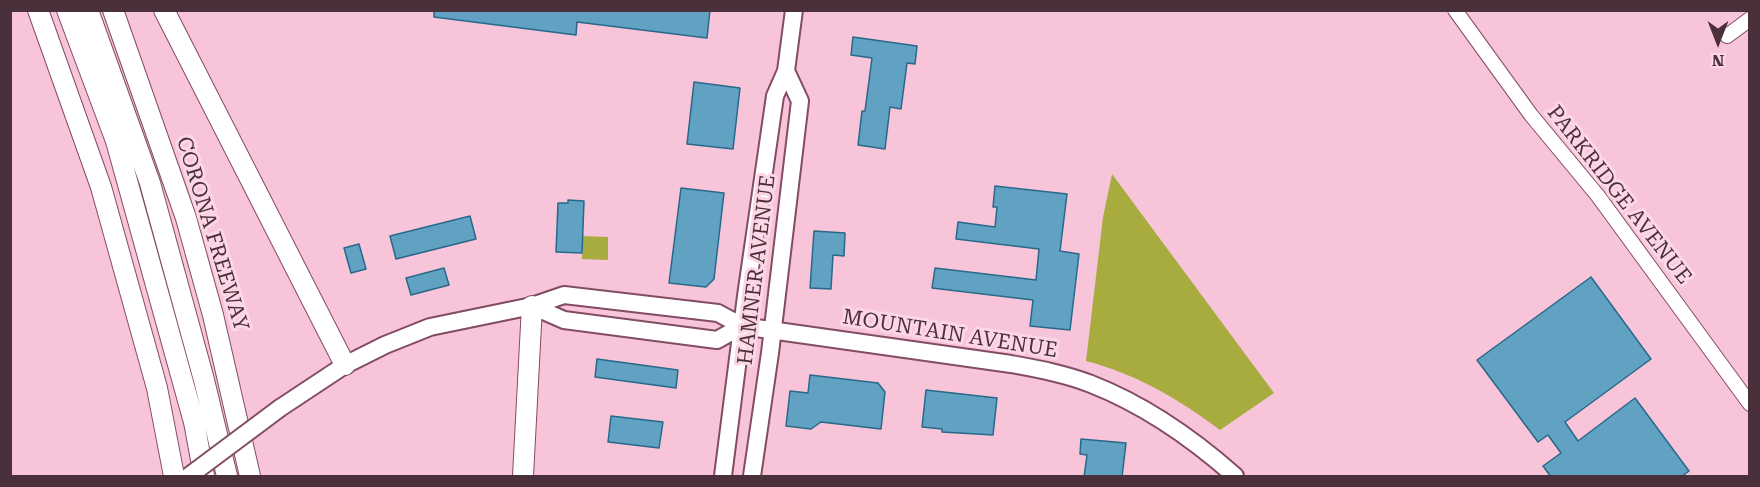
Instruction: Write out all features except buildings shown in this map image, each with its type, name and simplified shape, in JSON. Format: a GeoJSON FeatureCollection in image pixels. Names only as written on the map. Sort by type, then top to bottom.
{"type":"FeatureCollection","features":[{"type":"Feature","properties":{"kind":"highway"},"geometry":{"type":"LineString","coordinates":[[38,10],[101,187],[157,388],[174,477]]}},
{"type":"Feature","properties":{"kind":"highway"},"geometry":{"type":"LineString","coordinates":[[67,10],[116,141],[194,422],[204,477]]}},
{"type":"Feature","properties":{"kind":"highway"},"geometry":{"type":"LineString","coordinates":[[88,10],[150,183],[204,380],[227,477]]}},
{"type":"Feature","properties":{"kind":"highway","name":"CORONA FREEWAY"},"geometry":{"type":"LineString","coordinates":[[113,10],[186,218],[213,315],[250,477]]}},
{"type":"Feature","properties":{"kind":"highway"},"geometry":{"type":"LineString","coordinates":[[164,10],[345,365]]}},
{"type":"Feature","properties":{"kind":"highway"},"geometry":{"type":"LineString","coordinates":[[523,477],[532,306]]}},
{"type":"Feature","properties":{"kind":"highway"},"geometry":{"type":"LineString","coordinates":[[157,388],[180,423],[191,477]]}},
{"type":"Feature","properties":{"kind":"main road","name":"HAMNER AVENUE"},"geometry":{"type":"LineString","coordinates":[[723,477],[775,96],[786,71],[794,10]]}},
{"type":"Feature","properties":{"kind":"main road","name":"HAMNER AVENUE"},"geometry":{"type":"LineString","coordinates":[[752,477],[800,101],[786,71]]}},
{"type":"Feature","properties":{"kind":"main road","name":"MOUNTAIN AVENUE"},"geometry":{"type":"LineString","coordinates":[[191,477],[280,408],[345,365],[385,345],[429,327],[532,306],[564,295],[718,313],[742,326],[1049,371],[1091,384],[1134,404],[1173,427],[1235,477]]}},
{"type":"Feature","properties":{"kind":"main road"},"geometry":{"type":"LineString","coordinates":[[532,306],[564,320],[717,340],[742,326]]}},
{"type":"Feature","properties":{"kind":"street","name":"PARKRIDGE AVENUE"},"geometry":{"type":"LineString","coordinates":[[1455,10],[1531,115],[1598,196],[1749,404]]}},
{"type":"Feature","properties":{"kind":"street"},"geometry":{"type":"LineString","coordinates":[[1727,36],[1749,19]]}},
{"type":"Feature","properties":{"kind":"shaded area"},"geometry":{"type":"Polygon","coordinates":[[[1112,174],[1274,393],[1220,430],[1189,408],[1140,380],[1086,361],[1103,217],[1112,174]]]}},
{"type":"Feature","properties":{"kind":"shaded area"},"geometry":{"type":"Polygon","coordinates":[[[583,236],[608,237],[608,260],[582,259],[583,236]]]}}]}
